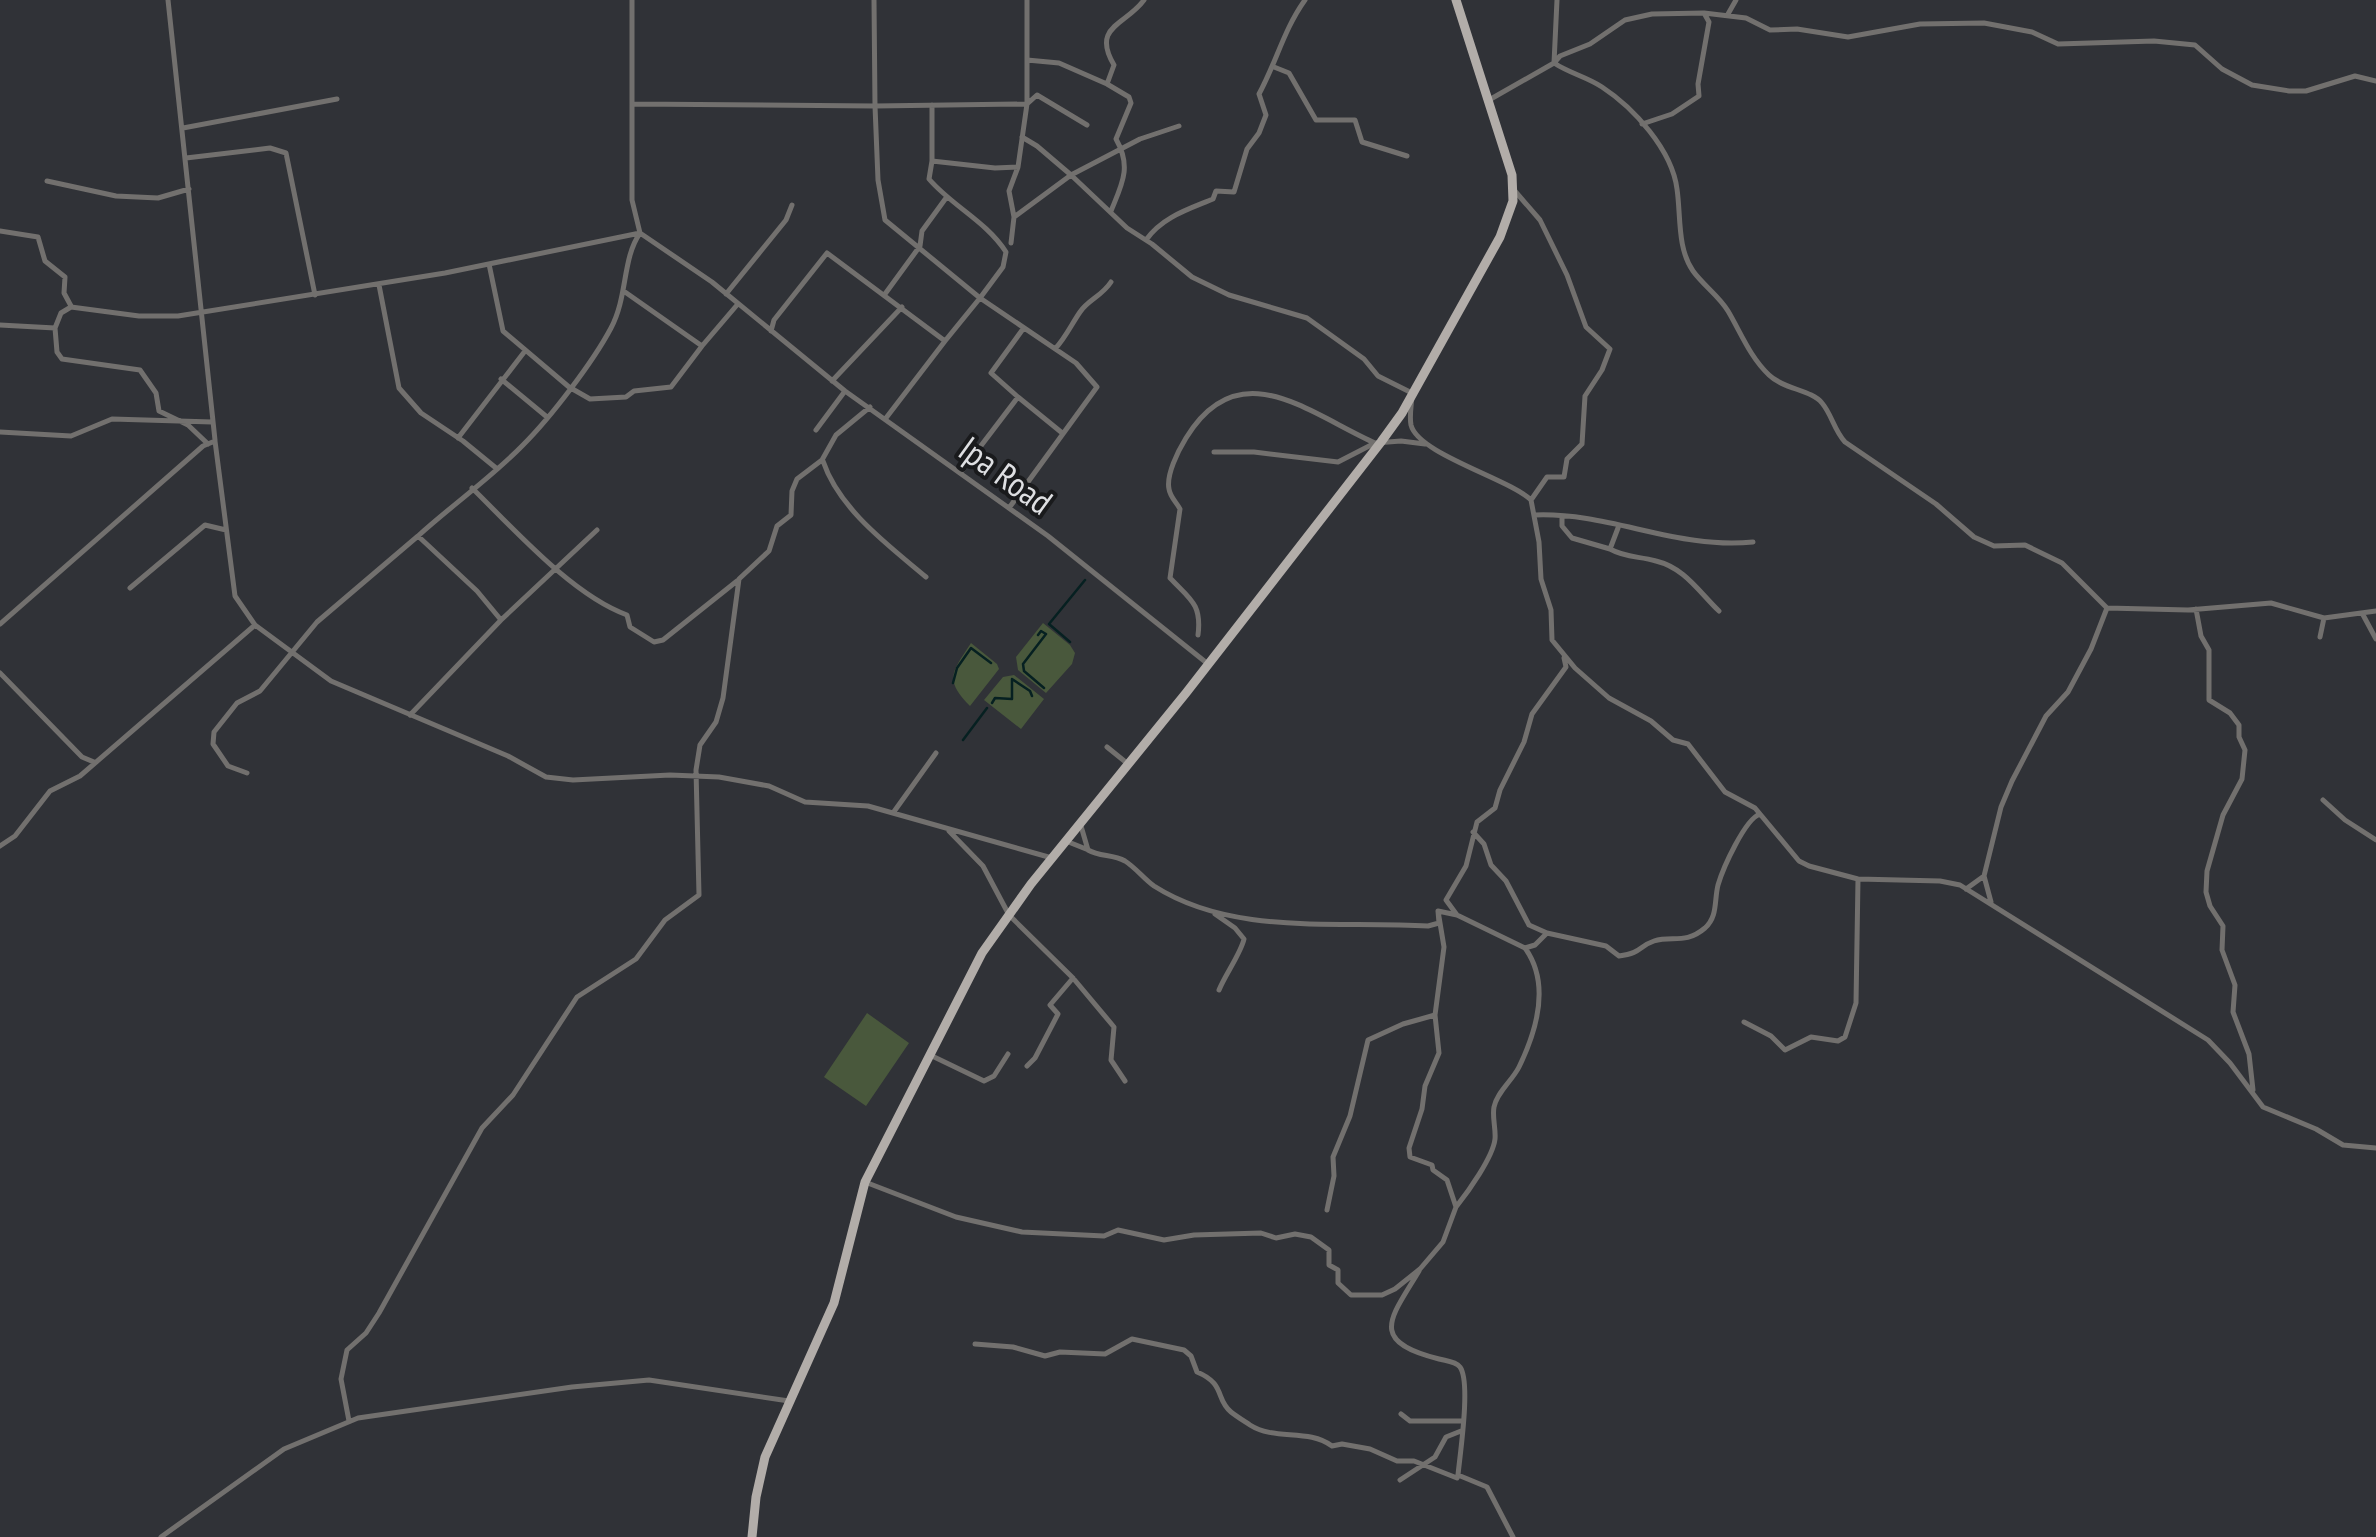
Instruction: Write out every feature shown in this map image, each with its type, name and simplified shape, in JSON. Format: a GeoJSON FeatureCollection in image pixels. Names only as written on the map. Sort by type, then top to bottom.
{"type":"FeatureCollection","features":[{"type":"Feature","properties":{"kind":"main road"},"geometry":{"type":"LineString","coordinates":[[752,1537],[759,1478],[841,1282],[865,1182],[982,953],[1378,443],[1412,393],[1500,237],[1514,190],[1456,0]]}},
{"type":"Feature","properties":{"kind":"street"},"geometry":{"type":"LineString","coordinates":[[168,0],[212,442],[235,596],[254,625],[331,681],[508,756],[546,777],[574,780],[696,776],[769,786],[805,802],[868,806],[1052,858]]}},
{"type":"Feature","properties":{"kind":"street"},"geometry":{"type":"LineString","coordinates":[[247,772],[228,766],[213,744],[213,736],[232,709],[260,691],[317,622],[524,445],[610,330],[626,292],[632,245],[640,233],[632,200],[632,0]]}},
{"type":"Feature","properties":{"kind":"street"},"geometry":{"type":"LineString","coordinates":[[874,0],[880,207],[885,220],[980,298],[1079,366],[1096,387],[1009,508]]}},
{"type":"Feature","properties":{"kind":"street"},"geometry":{"type":"LineString","coordinates":[[1011,243],[1014,217],[1009,191],[1018,167],[1027,104],[1027,0]]}},
{"type":"Feature","properties":{"kind":"street"},"geometry":{"type":"LineString","coordinates":[[1107,84],[1114,65],[1106,54],[1108,35],[1144,0]]}},
{"type":"Feature","properties":{"kind":"street"},"geometry":{"type":"LineString","coordinates":[[1146,240],[1157,226],[1213,199],[1216,192],[1234,192],[1247,149],[1264,120],[1260,94],[1282,40],[1305,0]]}},
{"type":"Feature","properties":{"kind":"street"},"geometry":{"type":"LineString","coordinates":[[1554,63],[1557,0]]}},
{"type":"Feature","properties":{"kind":"street"},"geometry":{"type":"LineString","coordinates":[[1728,14],[1736,0]]}},
{"type":"Feature","properties":{"kind":"street"},"geometry":{"type":"LineString","coordinates":[[1642,124],[1672,114],[1700,96],[1698,84],[1709,22],[1704,13]]}},
{"type":"Feature","properties":{"kind":"street"},"geometry":{"type":"LineString","coordinates":[[1489,100],[1625,20],[1652,14],[1728,14],[1758,22],[1770,30],[1797,29],[1848,37],[1920,24],[1984,23],[2032,32],[2058,44],[2154,41],[2194,46],[2222,69],[2252,85],[2289,91],[2306,91],[2355,76],[2376,81]]}},
{"type":"Feature","properties":{"kind":"street"},"geometry":{"type":"LineString","coordinates":[[1027,60],[1059,63],[1129,98],[1131,103],[1116,139],[1122,148],[1126,172],[1111,212]]}},
{"type":"Feature","properties":{"kind":"street"},"geometry":{"type":"LineString","coordinates":[[1554,63],[1606,89],[1663,151],[1674,176],[1684,255],[1727,308],[1756,362],[1772,379],[1816,397],[1845,442],[1936,504],[1964,531],[1994,546],[2025,544],[2062,563],[2106,608],[2196,610],[2271,604],[2324,618],[2376,611]]}},
{"type":"Feature","properties":{"kind":"street"},"geometry":{"type":"LineString","coordinates":[[1274,66],[1289,74],[1316,120],[1356,120],[1362,142],[1407,156]]}},
{"type":"Feature","properties":{"kind":"street"},"geometry":{"type":"LineString","coordinates":[[632,104],[1027,104],[1041,96],[1088,124]]}},
{"type":"Feature","properties":{"kind":"street"},"geometry":{"type":"LineString","coordinates":[[183,128],[336,99]]}},
{"type":"Feature","properties":{"kind":"street"},"geometry":{"type":"LineString","coordinates":[[886,418],[1004,267],[1006,252],[986,227],[946,198],[929,179],[932,105]]}},
{"type":"Feature","properties":{"kind":"street"},"geometry":{"type":"LineString","coordinates":[[1014,217],[1071,176],[1122,148],[1179,126]]}},
{"type":"Feature","properties":{"kind":"street"},"geometry":{"type":"LineString","coordinates":[[1022,137],[1038,146],[1127,228],[1192,277],[1213,290],[1307,318],[1364,359],[1378,376],[1412,393],[1411,427],[1422,440],[1457,462],[1512,486],[1531,500],[1552,640],[1575,668],[1609,698],[1651,721],[1673,740],[1688,744],[1725,792],[1760,814],[1800,861],[1858,879],[1940,880],[1966,889],[2197,1032],[2230,1062],[2263,1107],[2316,1129],[2335,1142],[2376,1148]]}},
{"type":"Feature","properties":{"kind":"street"},"geometry":{"type":"LineString","coordinates":[[185,158],[270,148],[286,153],[315,295]]}},
{"type":"Feature","properties":{"kind":"street"},"geometry":{"type":"LineString","coordinates":[[932,160],[1018,167]]}},
{"type":"Feature","properties":{"kind":"street"},"geometry":{"type":"LineString","coordinates":[[47,180],[116,196],[158,198],[188,189]]}},
{"type":"Feature","properties":{"kind":"street"},"geometry":{"type":"LineString","coordinates":[[1514,190],[1540,220],[1567,275],[1586,327],[1610,349],[1585,396],[1582,444],[1566,459],[1564,477],[1547,477],[1531,500]]}},
{"type":"Feature","properties":{"kind":"street"},"geometry":{"type":"LineString","coordinates":[[885,294],[920,246],[922,231],[946,198]]}},
{"type":"Feature","properties":{"kind":"street"},"geometry":{"type":"LineString","coordinates":[[726,294],[786,220],[792,204]]}},
{"type":"Feature","properties":{"kind":"street"},"geometry":{"type":"LineString","coordinates":[[0,231],[38,236],[44,261],[65,276],[64,292],[71,307]]}},
{"type":"Feature","properties":{"kind":"street"},"geometry":{"type":"LineString","coordinates":[[212,442],[158,411],[156,393],[140,370],[62,359],[57,352],[55,328],[61,313],[71,307],[160,317],[201,312],[379,284],[640,233]]}},
{"type":"Feature","properties":{"kind":"street","name":"Ipa Road"},"geometry":{"type":"LineString","coordinates":[[640,233],[726,294],[845,390],[1009,508],[1208,664]]}},
{"type":"Feature","properties":{"kind":"street"},"geometry":{"type":"LineString","coordinates":[[771,331],[774,320],[827,253],[944,341]]}},
{"type":"Feature","properties":{"kind":"street"},"geometry":{"type":"LineString","coordinates":[[489,264],[503,331],[569,387],[590,398],[626,397],[634,391],[671,386],[737,304]]}},
{"type":"Feature","properties":{"kind":"street"},"geometry":{"type":"LineString","coordinates":[[1055,349],[1082,309],[1100,298],[1111,282]]}},
{"type":"Feature","properties":{"kind":"street"},"geometry":{"type":"LineString","coordinates":[[379,284],[399,388],[422,413],[496,468]]}},
{"type":"Feature","properties":{"kind":"street"},"geometry":{"type":"LineString","coordinates":[[626,292],[702,346]]}},
{"type":"Feature","properties":{"kind":"street"},"geometry":{"type":"LineString","coordinates":[[832,380],[902,307]]}},
{"type":"Feature","properties":{"kind":"street"},"geometry":{"type":"LineString","coordinates":[[0,325],[55,328]]}},
{"type":"Feature","properties":{"kind":"street"},"geometry":{"type":"LineString","coordinates":[[1023,329],[991,372],[1062,432]]}},
{"type":"Feature","properties":{"kind":"street"},"geometry":{"type":"LineString","coordinates":[[458,438],[524,350]]}},
{"type":"Feature","properties":{"kind":"street"},"geometry":{"type":"LineString","coordinates":[[501,379],[547,417]]}},
{"type":"Feature","properties":{"kind":"street"},"geometry":{"type":"LineString","coordinates":[[816,430],[845,390]]}},
{"type":"Feature","properties":{"kind":"street"},"geometry":{"type":"LineString","coordinates":[[1198,634],[1200,616],[1195,604],[1170,578],[1180,509],[1169,494],[1168,484],[1179,449],[1200,416],[1232,396],[1251,393],[1299,403],[1331,423],[1378,443]]}},
{"type":"Feature","properties":{"kind":"street"},"geometry":{"type":"LineString","coordinates":[[961,472],[1018,397]]}},
{"type":"Feature","properties":{"kind":"street"},"geometry":{"type":"LineString","coordinates":[[472,488],[556,569],[600,602],[627,615],[630,627],[654,642],[663,640],[769,551],[777,526],[791,515],[797,478],[822,460],[836,435],[870,407]]}},
{"type":"Feature","properties":{"kind":"street"},"geometry":{"type":"LineString","coordinates":[[0,432],[70,436],[112,420],[212,422]]}},
{"type":"Feature","properties":{"kind":"street"},"geometry":{"type":"LineString","coordinates":[[1214,452],[1254,452],[1338,462],[1378,443],[1406,441],[1437,448]]}},
{"type":"Feature","properties":{"kind":"street"},"geometry":{"type":"LineString","coordinates":[[0,624],[212,442]]}},
{"type":"Feature","properties":{"kind":"street"},"geometry":{"type":"LineString","coordinates":[[822,460],[833,484],[888,545],[926,577]]}},
{"type":"Feature","properties":{"kind":"street"},"geometry":{"type":"LineString","coordinates":[[1535,515],[1714,544],[1752,542]]}},
{"type":"Feature","properties":{"kind":"street"},"geometry":{"type":"LineString","coordinates":[[1562,517],[1562,526],[1572,538],[1673,568],[1697,585],[1718,610]]}},
{"type":"Feature","properties":{"kind":"street"},"geometry":{"type":"LineString","coordinates":[[130,588],[205,524],[226,530]]}},
{"type":"Feature","properties":{"kind":"street"},"geometry":{"type":"LineString","coordinates":[[1610,549],[1618,527]]}},
{"type":"Feature","properties":{"kind":"street"},"geometry":{"type":"LineString","coordinates":[[410,715],[501,620],[597,530]]}},
{"type":"Feature","properties":{"kind":"street"},"geometry":{"type":"LineString","coordinates":[[418,536],[477,591],[501,620]]}},
{"type":"Feature","properties":{"kind":"street"},"geometry":{"type":"LineString","coordinates":[[349,1421],[341,1379],[346,1350],[366,1333],[380,1313],[482,1128],[513,1096],[578,997],[636,959],[665,920],[699,895],[696,776],[700,745],[716,722],[722,698],[739,579]]}},
{"type":"Feature","properties":{"kind":"street"},"geometry":{"type":"LineString","coordinates":[[1991,902],[1984,876],[2001,807],[2046,716],[2068,692],[2091,649],[2106,608]]}},
{"type":"Feature","properties":{"kind":"street"},"geometry":{"type":"LineString","coordinates":[[2196,610],[2201,636],[2209,650],[2209,700],[2230,713],[2240,725],[2239,737],[2246,750],[2242,779],[2223,815],[2211,852],[2206,892],[2212,911],[2223,926],[2222,950],[2235,986],[2233,1012],[2249,1054],[2253,1093]]}},
{"type":"Feature","properties":{"kind":"street"},"geometry":{"type":"LineString","coordinates":[[2362,613],[2376,639]]}},
{"type":"Feature","properties":{"kind":"street"},"geometry":{"type":"LineString","coordinates":[[2320,636],[2324,618]]}},
{"type":"Feature","properties":{"kind":"street"},"geometry":{"type":"LineString","coordinates":[[0,846],[15,836],[50,791],[75,780],[254,625]]}},
{"type":"Feature","properties":{"kind":"street"},"geometry":{"type":"LineString","coordinates":[[1458,915],[1446,900],[1466,866],[1479,819],[1495,808],[1532,714],[1566,667],[1560,650]]}},
{"type":"Feature","properties":{"kind":"street"},"geometry":{"type":"LineString","coordinates":[[0,673],[82,758],[94,762]]}},
{"type":"Feature","properties":{"kind":"street"},"geometry":{"type":"LineString","coordinates":[[1107,747],[1128,764]]}},
{"type":"Feature","properties":{"kind":"street"},"geometry":{"type":"LineString","coordinates":[[894,813],[936,753]]}},
{"type":"Feature","properties":{"kind":"street"},"geometry":{"type":"LineString","coordinates":[[2323,800],[2344,820],[2376,840]]}},
{"type":"Feature","properties":{"kind":"street"},"geometry":{"type":"LineString","coordinates":[[1473,832],[1484,844],[1490,864],[1506,882],[1529,925],[1606,946],[1619,956],[1641,952],[1654,940],[1683,940],[1706,927],[1715,914],[1719,883],[1747,822],[1760,814]]}},
{"type":"Feature","properties":{"kind":"street"},"geometry":{"type":"LineString","coordinates":[[1080,823],[1088,850]]}},
{"type":"Feature","properties":{"kind":"street"},"geometry":{"type":"LineString","coordinates":[[946,829],[984,866],[1009,915],[1073,978],[1114,1027],[1111,1060],[1125,1081]]}},
{"type":"Feature","properties":{"kind":"street"},"geometry":{"type":"LineString","coordinates":[[1066,841],[1097,855],[1124,860],[1154,886],[1214,912],[1235,928],[1244,939],[1242,950],[1230,962],[1218,990]]}},
{"type":"Feature","properties":{"kind":"street"},"geometry":{"type":"LineString","coordinates":[[1966,889],[1984,876]]}},
{"type":"Feature","properties":{"kind":"street"},"geometry":{"type":"LineString","coordinates":[[1744,1022],[1771,1036],[1785,1050],[1811,1037],[1838,1041],[1845,1038],[1856,1002],[1858,879]]}},
{"type":"Feature","properties":{"kind":"street"},"geometry":{"type":"LineString","coordinates":[[1214,912],[1318,926],[1428,926],[1440,924],[1438,911]]}},
{"type":"Feature","properties":{"kind":"street"},"geometry":{"type":"LineString","coordinates":[[1438,911],[1458,915],[1526,948],[1541,980],[1535,1023],[1518,1069],[1494,1108],[1495,1142],[1468,1193],[1456,1207],[1443,1242],[1394,1308],[1392,1331],[1400,1344],[1456,1363],[1462,1370],[1466,1404],[1458,1475],[1492,1492],[1514,1537]]}},
{"type":"Feature","properties":{"kind":"street"},"geometry":{"type":"LineString","coordinates":[[1438,911],[1444,947],[1436,1016],[1439,1052],[1408,1148],[1410,1157],[1432,1166],[1447,1180],[1456,1207]]}},
{"type":"Feature","properties":{"kind":"street"},"geometry":{"type":"LineString","coordinates":[[1526,948],[1547,933]]}},
{"type":"Feature","properties":{"kind":"street"},"geometry":{"type":"LineString","coordinates":[[1026,1066],[1036,1058],[1058,1014],[1050,1005],[1073,978]]}},
{"type":"Feature","properties":{"kind":"street"},"geometry":{"type":"LineString","coordinates":[[1327,1210],[1334,1176],[1333,1157],[1350,1116],[1368,1040],[1403,1024],[1436,1016]]}},
{"type":"Feature","properties":{"kind":"street"},"geometry":{"type":"LineString","coordinates":[[930,1055],[984,1082],[994,1076],[1008,1054]]}},
{"type":"Feature","properties":{"kind":"street"},"geometry":{"type":"LineString","coordinates":[[865,1182],[956,1217],[1022,1232],[1104,1236],[1118,1230],[1164,1240],[1260,1233],[1276,1238],[1295,1234],[1311,1237],[1331,1254],[1329,1264],[1338,1270],[1338,1283],[1351,1294],[1361,1296],[1382,1295],[1420,1269]]}},
{"type":"Feature","properties":{"kind":"street"},"geometry":{"type":"LineString","coordinates":[[974,1344],[1014,1347],[1046,1356],[1060,1352],[1105,1354],[1132,1339],[1180,1349],[1191,1356],[1197,1372],[1213,1380],[1230,1412],[1250,1425],[1277,1435],[1370,1449],[1457,1478]]}},
{"type":"Feature","properties":{"kind":"street"},"geometry":{"type":"LineString","coordinates":[[162,1537],[284,1448],[349,1421],[572,1387],[649,1380],[788,1401]]}},
{"type":"Feature","properties":{"kind":"street"},"geometry":{"type":"LineString","coordinates":[[1401,1414],[1410,1421],[1462,1420]]}},
{"type":"Feature","properties":{"kind":"street"},"geometry":{"type":"LineString","coordinates":[[1400,1480],[1436,1456],[1446,1437],[1461,1431]]}},
{"type":"Feature","properties":{"kind":"green space"},"geometry":{"type":"Polygon","coordinates":[[[1043,623],[1075,653],[1072,664],[1046,693],[1018,670],[1016,657],[1043,623]]]}},
{"type":"Feature","properties":{"kind":"green space"},"geometry":{"type":"Polygon","coordinates":[[[971,643],[999,669],[970,706],[956,689],[954,675],[971,643]]]}},
{"type":"Feature","properties":{"kind":"green space"},"geometry":{"type":"Polygon","coordinates":[[[1014,675],[1044,699],[1021,729],[984,700],[1003,677],[1014,675]]]}},
{"type":"Feature","properties":{"kind":"green space"},"geometry":{"type":"Polygon","coordinates":[[[867,1013],[909,1043],[866,1106],[824,1077],[867,1013]]]}},
{"type":"Feature","properties":{"kind":"waterway"},"geometry":{"type":"LineString","coordinates":[[1070,642],[1049,624],[1085,580]]}},
{"type":"Feature","properties":{"kind":"waterway"},"geometry":{"type":"LineString","coordinates":[[1038,635],[1041,631],[1046,634],[1023,664],[1024,671],[1044,688]]}},
{"type":"Feature","properties":{"kind":"waterway"},"geometry":{"type":"LineString","coordinates":[[953,683],[957,668],[971,648],[991,663]]}},
{"type":"Feature","properties":{"kind":"waterway"},"geometry":{"type":"LineString","coordinates":[[992,703],[995,698],[1012,699],[1012,679],[1032,696]]}},
{"type":"Feature","properties":{"kind":"waterway"},"geometry":{"type":"LineString","coordinates":[[963,740],[987,708]]}}]}
